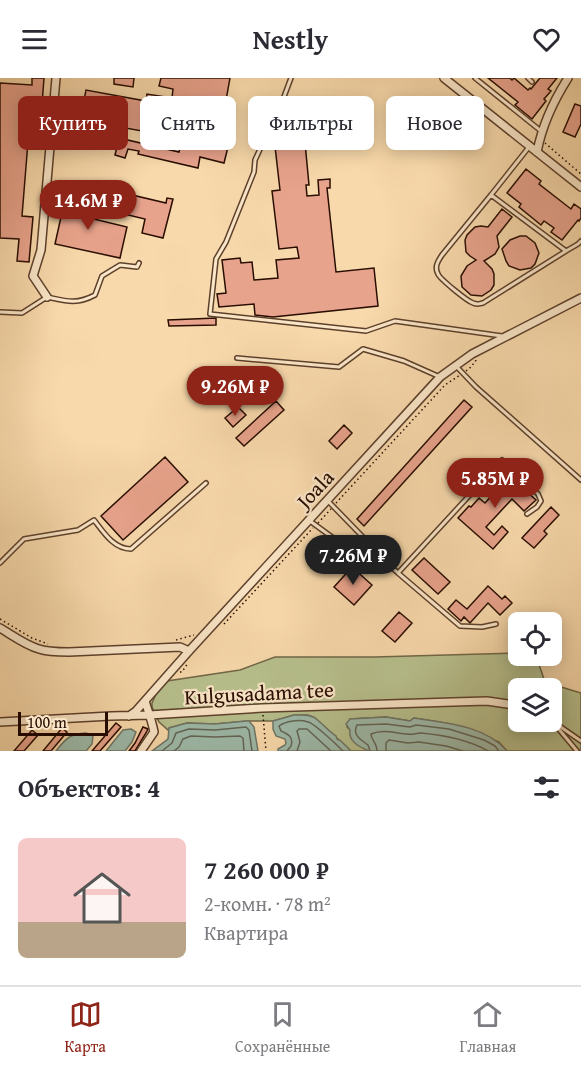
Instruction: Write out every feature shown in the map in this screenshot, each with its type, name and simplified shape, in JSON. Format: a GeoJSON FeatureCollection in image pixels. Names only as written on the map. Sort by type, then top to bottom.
{"type":"FeatureCollection","features":[{"type":"Feature","properties":{"kind":"street"},"geometry":{"type":"LineString","coordinates":[[47,297],[33,276],[40,250],[56,78]]}},
{"type":"Feature","properties":{"kind":"street"},"geometry":{"type":"LineString","coordinates":[[445,78],[581,187]]}},
{"type":"Feature","properties":{"kind":"street"},"geometry":{"type":"LineString","coordinates":[[537,152],[541,135],[567,79]]}},
{"type":"Feature","properties":{"kind":"street","name":"Joala"},"geometry":{"type":"LineString","coordinates":[[129,716],[440,377],[472,354],[581,297]]}},
{"type":"Feature","properties":{"kind":"street"},"geometry":{"type":"LineString","coordinates":[[0,628],[40,650],[69,652],[180,647],[189,651]]}},
{"type":"Feature","properties":{"kind":"street"},"geometry":{"type":"LineString","coordinates":[[141,751],[154,732],[153,721],[145,701]]}},
{"type":"Feature","properties":{"kind":"street","name":"Kulgusadama tee"},"geometry":{"type":"LineString","coordinates":[[1,723],[262,708],[487,701],[508,704]]}},
{"type":"Feature","properties":{"kind":"lane"},"geometry":{"type":"LineString","coordinates":[[291,78],[255,160],[254,172],[226,242],[216,259],[210,314],[366,331],[395,321],[505,337]]}},
{"type":"Feature","properties":{"kind":"lane"},"geometry":{"type":"LineString","coordinates":[[475,78],[541,135]]}},
{"type":"Feature","properties":{"kind":"lane"},"geometry":{"type":"LineString","coordinates":[[528,78],[532,82]]}},
{"type":"Feature","properties":{"kind":"lane"},"geometry":{"type":"LineString","coordinates":[[530,146],[442,255],[436,267],[437,273],[469,300],[483,303],[581,241]]}},
{"type":"Feature","properties":{"kind":"lane"},"geometry":{"type":"LineString","coordinates":[[491,195],[566,251]]}},
{"type":"Feature","properties":{"kind":"lane"},"geometry":{"type":"LineString","coordinates":[[0,312],[22,313],[47,297],[73,303],[85,301],[95,295],[102,276],[120,265],[137,267],[139,263]]}},
{"type":"Feature","properties":{"kind":"lane"},"geometry":{"type":"LineString","coordinates":[[237,358],[339,367],[363,349],[404,361],[440,377]]}},
{"type":"Feature","properties":{"kind":"lane"},"geometry":{"type":"LineString","coordinates":[[456,366],[476,387],[581,480]]}},
{"type":"Feature","properties":{"kind":"lane"},"geometry":{"type":"LineString","coordinates":[[398,573],[502,460],[538,494],[541,501],[527,514]]}},
{"type":"Feature","properties":{"kind":"lane"},"geometry":{"type":"LineString","coordinates":[[0,563],[24,539],[78,530],[94,520],[114,544],[122,549],[131,549],[206,483]]}},
{"type":"Feature","properties":{"kind":"lane"},"geometry":{"type":"LineString","coordinates":[[327,500],[362,536],[367,546],[460,626],[482,627],[496,624]]}},
{"type":"Feature","properties":{"kind":"lane"},"geometry":{"type":"LineString","coordinates":[[309,520],[336,540]]}},
{"type":"Feature","properties":{"kind":"lane"},"geometry":{"type":"LineString","coordinates":[[562,728],[581,741]]}},
{"type":"Feature","properties":{"kind":"lane"},"geometry":{"type":"LineString","coordinates":[[561,732],[577,751]]}},
{"type":"Feature","properties":{"kind":"path"},"geometry":{"type":"LineString","coordinates":[[541,135],[581,174]]}},
{"type":"Feature","properties":{"kind":"path"},"geometry":{"type":"LineString","coordinates":[[222,625],[445,385],[471,367],[481,355]]}},
{"type":"Feature","properties":{"kind":"path"},"geometry":{"type":"LineString","coordinates":[[0,619],[32,638],[49,644]]}},
{"type":"Feature","properties":{"kind":"path"},"geometry":{"type":"LineString","coordinates":[[173,640],[198,634],[201,637]]}},
{"type":"Feature","properties":{"kind":"path"},"geometry":{"type":"LineString","coordinates":[[179,672],[182,672],[190,660]]}},
{"type":"Feature","properties":{"kind":"path"},"geometry":{"type":"LineString","coordinates":[[262,708],[266,751]]}},
{"type":"Feature","properties":{"kind":"green space"},"geometry":{"type":"Polygon","coordinates":[[[508,653],[508,666],[539,666],[544,678],[508,678],[508,732],[562,732],[562,687],[581,693],[581,751],[507,751],[499,742],[451,724],[414,718],[410,721],[386,717],[350,719],[347,727],[377,751],[351,751],[315,718],[308,715],[294,715],[273,721],[187,723],[168,730],[159,722],[152,703],[157,692],[167,681],[240,670],[275,657],[508,653]]]}},
{"type":"Feature","properties":{"kind":"water"},"geometry":{"type":"Polygon","coordinates":[[[294,715],[308,715],[315,718],[351,751],[278,751],[286,743],[285,739],[276,736],[273,721],[294,715]]]}},
{"type":"Feature","properties":{"kind":"water"},"geometry":{"type":"Polygon","coordinates":[[[386,717],[410,721],[414,718],[476,730],[498,742],[507,751],[369,751],[359,746],[351,738],[346,724],[350,719],[386,717]]]}},
{"type":"Feature","properties":{"kind":"water"},"geometry":{"type":"Polygon","coordinates":[[[249,721],[254,727],[258,751],[152,751],[168,739],[169,728],[187,723],[215,724],[249,721]]]}},
{"type":"Feature","properties":{"kind":"water"},"geometry":{"type":"Polygon","coordinates":[[[131,729],[136,732],[125,751],[106,751],[123,730],[131,729]]]}},
{"type":"Feature","properties":{"kind":"water"},"geometry":{"type":"Polygon","coordinates":[[[86,733],[93,736],[92,744],[86,751],[56,751],[69,738],[76,734],[86,733]]]}},
{"type":"Feature","properties":{"kind":"building"},"geometry":{"type":"Polygon","coordinates":[[[32,78],[44,78],[43,96],[18,96],[18,150],[27,150],[22,216],[33,217],[29,262],[17,261],[19,239],[0,238],[0,83],[32,85],[32,78]]]}},
{"type":"Feature","properties":{"kind":"building"},"geometry":{"type":"Polygon","coordinates":[[[114,78],[134,78],[133,87],[114,84],[114,78]]]}},
{"type":"Feature","properties":{"kind":"building"},"geometry":{"type":"Polygon","coordinates":[[[161,78],[230,78],[227,96],[172,96],[173,89],[159,86],[161,78]]]}},
{"type":"Feature","properties":{"kind":"building"},"geometry":{"type":"Polygon","coordinates":[[[488,78],[510,78],[512,80],[514,78],[528,90],[540,78],[557,78],[548,89],[551,91],[544,99],[546,101],[532,119],[515,105],[518,102],[488,78]]]}},
{"type":"Feature","properties":{"kind":"building"},"geometry":{"type":"Polygon","coordinates":[[[86,90],[119,96],[85,96],[86,90]]]}},
{"type":"Feature","properties":{"kind":"building"},"geometry":{"type":"Polygon","coordinates":[[[128,98],[140,100],[140,131],[128,128],[128,98]]]}},
{"type":"Feature","properties":{"kind":"building"},"geometry":{"type":"Polygon","coordinates":[[[575,104],[581,106],[581,124],[575,137],[563,132],[575,104]]]}},
{"type":"Feature","properties":{"kind":"building"},"geometry":{"type":"Polygon","coordinates":[[[128,140],[140,143],[140,150],[179,152],[179,150],[227,150],[224,163],[200,157],[198,168],[138,154],[139,151],[128,149],[128,140]]]}},
{"type":"Feature","properties":{"kind":"building"},"geometry":{"type":"Polygon","coordinates":[[[116,150],[128,150],[125,158],[115,155],[116,150]]]}},
{"type":"Feature","properties":{"kind":"building"},"geometry":{"type":"Polygon","coordinates":[[[275,150],[306,150],[309,185],[306,185],[307,196],[319,195],[318,180],[330,179],[330,188],[327,188],[336,272],[374,268],[378,306],[273,317],[255,315],[254,304],[219,307],[217,294],[226,293],[222,260],[240,258],[241,263],[252,262],[254,280],[278,278],[276,260],[299,258],[297,247],[279,249],[272,191],[280,190],[275,150]]]}},
{"type":"Feature","properties":{"kind":"building"},"geometry":{"type":"Polygon","coordinates":[[[526,169],[541,181],[539,184],[571,209],[574,204],[581,209],[581,218],[562,240],[551,232],[554,228],[544,221],[541,225],[519,207],[521,204],[507,193],[526,169]]]}},
{"type":"Feature","properties":{"kind":"building"},"geometry":{"type":"Polygon","coordinates":[[[90,185],[166,203],[167,198],[173,199],[163,238],[142,233],[145,219],[124,214],[125,210],[86,201],[90,185]]]}},
{"type":"Feature","properties":{"kind":"building"},"geometry":{"type":"Polygon","coordinates":[[[63,189],[74,191],[69,213],[127,227],[120,258],[55,244],[61,217],[57,216],[63,189]]]}},
{"type":"Feature","properties":{"kind":"building"},"geometry":{"type":"Polygon","coordinates":[[[502,209],[512,217],[497,236],[499,247],[495,254],[484,261],[492,269],[494,285],[482,296],[471,295],[462,287],[461,276],[467,266],[476,260],[466,252],[465,240],[475,227],[488,227],[502,209]]]}},
{"type":"Feature","properties":{"kind":"building"},"geometry":{"type":"Polygon","coordinates":[[[526,236],[535,243],[539,253],[531,268],[520,270],[509,266],[502,249],[510,240],[526,236]]]}},
{"type":"Feature","properties":{"kind":"building"},"geometry":{"type":"Polygon","coordinates":[[[216,318],[216,325],[169,326],[168,320],[216,318]]]}},
{"type":"Feature","properties":{"kind":"building"},"geometry":{"type":"Polygon","coordinates":[[[464,400],[472,407],[364,526],[357,519],[464,400]]]}},
{"type":"Feature","properties":{"kind":"building"},"geometry":{"type":"Polygon","coordinates":[[[276,401],[284,410],[244,446],[236,438],[276,401]]]}},
{"type":"Feature","properties":{"kind":"building"},"geometry":{"type":"Polygon","coordinates":[[[238,407],[246,415],[233,427],[225,418],[238,407]]]}},
{"type":"Feature","properties":{"kind":"building"},"geometry":{"type":"Polygon","coordinates":[[[344,425],[352,433],[337,449],[329,441],[344,425]]]}},
{"type":"Feature","properties":{"kind":"building"},"geometry":{"type":"Polygon","coordinates":[[[165,457],[188,482],[123,540],[101,516],[165,457]]]}},
{"type":"Feature","properties":{"kind":"building"},"geometry":{"type":"Polygon","coordinates":[[[502,469],[536,500],[524,511],[512,499],[486,527],[494,535],[502,526],[508,532],[493,549],[458,518],[479,498],[485,503],[502,484],[495,478],[502,469]]]}},
{"type":"Feature","properties":{"kind":"building"},"geometry":{"type":"Polygon","coordinates":[[[551,507],[559,515],[544,531],[547,534],[534,548],[522,538],[551,507]]]}},
{"type":"Feature","properties":{"kind":"building"},"geometry":{"type":"Polygon","coordinates":[[[424,558],[450,582],[438,594],[412,570],[424,558]]]}},
{"type":"Feature","properties":{"kind":"building"},"geometry":{"type":"Polygon","coordinates":[[[352,567],[372,585],[354,605],[334,587],[352,567]]]}},
{"type":"Feature","properties":{"kind":"building"},"geometry":{"type":"Polygon","coordinates":[[[488,586],[502,599],[505,596],[512,603],[500,615],[488,603],[470,623],[464,617],[461,621],[448,609],[456,600],[467,609],[488,586]]]}},
{"type":"Feature","properties":{"kind":"building"},"geometry":{"type":"Polygon","coordinates":[[[399,612],[412,623],[395,642],[382,631],[399,612]]]}},
{"type":"Feature","properties":{"kind":"building"},"geometry":{"type":"Polygon","coordinates":[[[116,723],[121,727],[100,751],[92,751],[116,723]]]}},
{"type":"Feature","properties":{"kind":"building"},"geometry":{"type":"Polygon","coordinates":[[[143,727],[148,729],[146,733],[135,751],[129,751],[135,743],[143,727]]]}},
{"type":"Feature","properties":{"kind":"building"},"geometry":{"type":"Polygon","coordinates":[[[62,728],[67,732],[51,751],[43,751],[62,728]]]}},
{"type":"Feature","properties":{"kind":"building"},"geometry":{"type":"Polygon","coordinates":[[[32,730],[38,735],[24,751],[14,751],[32,730]]]}}]}
